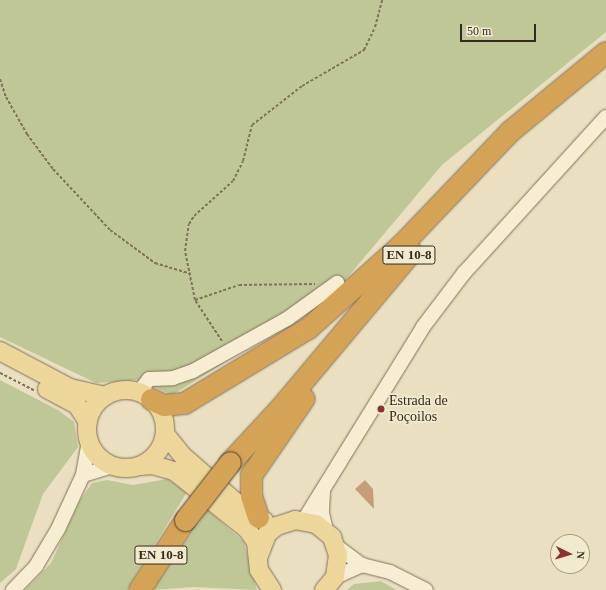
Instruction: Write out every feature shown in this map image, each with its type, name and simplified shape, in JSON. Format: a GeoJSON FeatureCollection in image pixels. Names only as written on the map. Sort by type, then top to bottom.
{"type":"FeatureCollection","features":[{"type":"Feature","properties":{"kind":"highway","name":"EN 10-8"},"geometry":{"type":"LineString","coordinates":[[139,590],[185,520],[279,396],[363,298],[510,131],[606,52]]}},
{"type":"Feature","properties":{"kind":"highway","name":"EN 10-8"},"geometry":{"type":"LineString","coordinates":[[408,247],[486,169],[531,127],[606,65]]}},
{"type":"Feature","properties":{"kind":"highway"},"geometry":{"type":"LineString","coordinates":[[145,396],[164,405],[184,403],[279,347],[335,308],[408,247]]}},
{"type":"Feature","properties":{"kind":"highway"},"geometry":{"type":"LineString","coordinates":[[267,522],[250,485],[256,466],[408,247]]}},
{"type":"Feature","properties":{"kind":"main road"},"geometry":{"type":"LineString","coordinates":[[0,351],[70,388],[105,396]]}},
{"type":"Feature","properties":{"kind":"main road"},"geometry":{"type":"LineString","coordinates":[[0,365],[77,405],[88,422]]}},
{"type":"Feature","properties":{"kind":"main road"},"geometry":{"type":"LineString","coordinates":[[140,466],[157,454],[165,434],[163,415],[145,396],[125,390],[105,396],[94,407],[88,422],[89,441],[95,454],[112,466],[129,469],[140,466],[163,467],[186,479],[247,529],[256,542],[259,570],[272,590]]}},
{"type":"Feature","properties":{"kind":"main road"},"geometry":{"type":"LineString","coordinates":[[165,434],[183,456],[246,511],[267,522],[304,520],[331,538],[338,555],[330,584]]}},
{"type":"Feature","properties":{"kind":"main road"},"geometry":{"type":"LineString","coordinates":[[258,558],[267,534],[267,522]]}},
{"type":"Feature","properties":{"kind":"street"},"geometry":{"type":"LineString","coordinates":[[304,520],[324,484],[427,321],[464,273],[606,117]]}},
{"type":"Feature","properties":{"kind":"street"},"geometry":{"type":"LineString","coordinates":[[145,396],[149,379],[183,376],[287,319],[337,283]]}},
{"type":"Feature","properties":{"kind":"street"},"geometry":{"type":"LineString","coordinates":[[12,590],[36,566],[48,549],[83,475],[89,441]]}},
{"type":"Feature","properties":{"kind":"street"},"geometry":{"type":"LineString","coordinates":[[83,475],[112,466]]}},
{"type":"Feature","properties":{"kind":"street"},"geometry":{"type":"LineString","coordinates":[[324,484],[322,513],[331,538],[362,565],[390,572],[426,590]]}},
{"type":"Feature","properties":{"kind":"street"},"geometry":{"type":"LineString","coordinates":[[330,584],[362,565]]}},
{"type":"Feature","properties":{"kind":"path"},"geometry":{"type":"LineString","coordinates":[[229,350],[195,300],[185,251],[189,224],[194,216],[233,181],[252,125],[302,86],[364,50],[375,27],[382,0]]}},
{"type":"Feature","properties":{"kind":"path"},"geometry":{"type":"LineString","coordinates":[[0,79],[6,98],[31,139],[53,169],[110,230],[155,263],[190,274]]}},
{"type":"Feature","properties":{"kind":"path"},"geometry":{"type":"LineString","coordinates":[[195,300],[240,285],[337,283]]}},
{"type":"Feature","properties":{"kind":"green space"},"geometry":{"type":"Polygon","coordinates":[[[0,0],[606,0],[606,32],[442,165],[331,297],[172,395],[137,380],[96,383],[0,337],[0,0]]]}},
{"type":"Feature","properties":{"kind":"green space"},"geometry":{"type":"Polygon","coordinates":[[[0,380],[58,410],[74,422],[78,447],[43,494],[16,569],[0,583],[0,380]]]}},
{"type":"Feature","properties":{"kind":"green space"},"geometry":{"type":"Polygon","coordinates":[[[167,479],[187,492],[127,590],[25,590],[51,563],[79,502],[92,483],[107,480],[133,485],[167,479]]]}},
{"type":"Feature","properties":{"kind":"green space"},"geometry":{"type":"Polygon","coordinates":[[[208,510],[244,542],[257,590],[193,587],[152,590],[208,510]]]}},
{"type":"Feature","properties":{"kind":"green space"},"geometry":{"type":"Polygon","coordinates":[[[381,581],[396,590],[347,590],[354,584],[381,581]]]}},
{"type":"Feature","properties":{"kind":"building"},"geometry":{"type":"Polygon","coordinates":[[[365,480],[373,489],[374,509],[355,489],[365,480]]]}},
{"type":"Feature","properties":{"kind":"place","name":"Estrada de Poçoilos"},"geometry":{"type":"Point","coordinates":[381,409]}}]}
